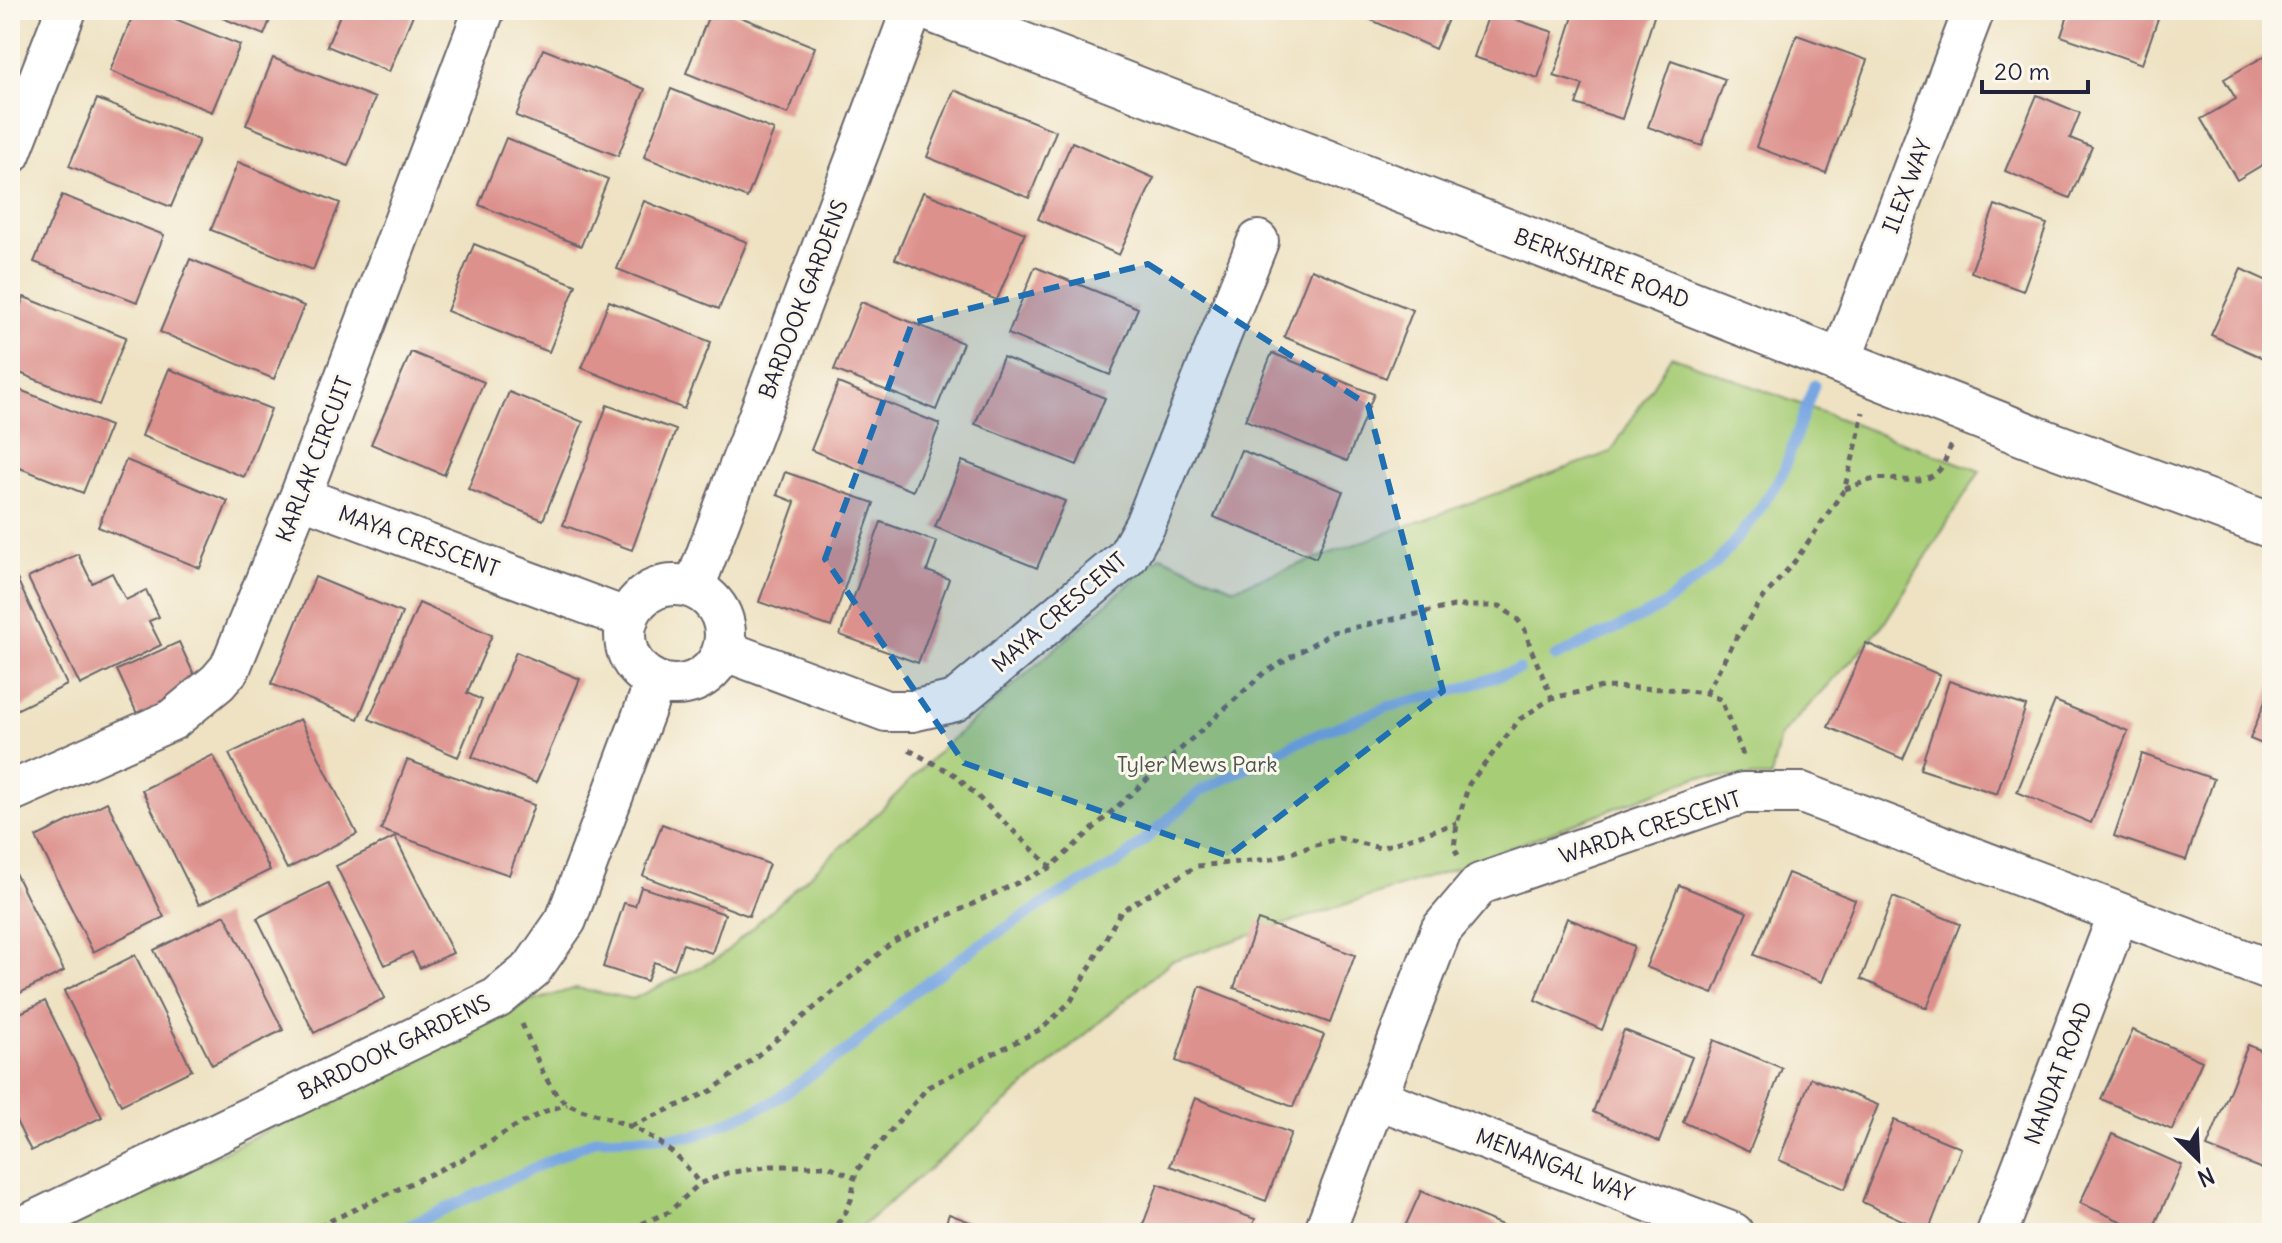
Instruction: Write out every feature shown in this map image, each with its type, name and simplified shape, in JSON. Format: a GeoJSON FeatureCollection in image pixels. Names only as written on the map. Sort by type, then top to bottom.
{"type":"FeatureCollection","features":[{"type":"Feature","properties":{"kind":"main road","name":"BERKSHIRE ROAD"},"geometry":{"type":"LineString","coordinates":[[932,10],[2037,439],[2272,526]]}},
{"type":"Feature","properties":{"kind":"street"},"geometry":{"type":"LineString","coordinates":[[10,154],[66,10]]}},
{"type":"Feature","properties":{"kind":"street","name":"KARLAK CIRCUIT"},"geometry":{"type":"LineString","coordinates":[[10,792],[172,720],[218,682],[230,668],[300,497],[484,10]]}},
{"type":"Feature","properties":{"kind":"street","name":"BARDOOK GARDENS"},"geometry":{"type":"LineString","coordinates":[[694,588],[912,10]]}},
{"type":"Feature","properties":{"kind":"street","name":"ILEX WAY"},"geometry":{"type":"LineString","coordinates":[[1859,370],[1974,10]]}},
{"type":"Feature","properties":{"kind":"street","name":"MAYA CRESCENT"},"geometry":{"type":"LineString","coordinates":[[723,650],[886,711],[912,711],[955,701],[1127,557],[1145,525],[1258,241]]}},
{"type":"Feature","properties":{"kind":"street","name":"MAYA CRESCENT"},"geometry":{"type":"LineString","coordinates":[[300,497],[628,619]]}},
{"type":"Feature","properties":{"kind":"street"},"geometry":{"type":"LineString","coordinates":[[678,585],[694,588],[707,596],[724,621],[723,650],[715,665],[702,677],[687,684],[669,685],[653,680],[641,672],[626,648],[628,619],[635,604],[647,593],[678,585]]}},
{"type":"Feature","properties":{"kind":"street","name":"BARDOOK GARDENS"},"geometry":{"type":"LineString","coordinates":[[10,1233],[497,998],[532,969],[566,920],[649,699],[653,680]]}},
{"type":"Feature","properties":{"kind":"street","name":"WARDA CRESCENT"},"geometry":{"type":"LineString","coordinates":[[1480,884],[1743,793],[1802,793],[2272,971]]}},
{"type":"Feature","properties":{"kind":"street"},"geometry":{"type":"LineString","coordinates":[[1324,1233],[1441,930],[1480,884]]}},
{"type":"Feature","properties":{"kind":"street","name":"NANDAT ROAD"},"geometry":{"type":"LineString","coordinates":[[1997,1233],[2119,913]]}},
{"type":"Feature","properties":{"kind":"street","name":"MENANGAL WAY"},"geometry":{"type":"LineString","coordinates":[[1376,1098],[1733,1233]]}},
{"type":"Feature","properties":{"kind":"path"},"geometry":{"type":"LineString","coordinates":[[1706,693],[1736,638],[1844,490],[1864,403],[1859,370]]}},
{"type":"Feature","properties":{"kind":"path"},"geometry":{"type":"LineString","coordinates":[[1844,490],[1872,480],[1888,478],[1909,481],[1930,476],[1941,468],[1955,442]]}},
{"type":"Feature","properties":{"kind":"path"},"geometry":{"type":"LineString","coordinates":[[631,1126],[711,1091],[894,941],[1051,867],[1264,673],[1333,632],[1454,606],[1500,606],[1525,630],[1552,698]]}},
{"type":"Feature","properties":{"kind":"path"},"geometry":{"type":"LineString","coordinates":[[1480,884],[1454,848],[1457,823],[1469,784],[1520,719],[1552,698],[1602,687],[1706,693],[1721,700],[1758,793]]}},
{"type":"Feature","properties":{"kind":"path"},"geometry":{"type":"LineString","coordinates":[[899,745],[955,775],[1051,867]]}},
{"type":"Feature","properties":{"kind":"path"},"geometry":{"type":"LineString","coordinates":[[829,1233],[844,1216],[851,1200],[856,1171],[888,1131],[928,1087],[1043,1028],[1071,1001],[1121,911],[1197,866],[1271,859],[1339,838],[1380,848],[1457,823]]}},
{"type":"Feature","properties":{"kind":"path"},"geometry":{"type":"LineString","coordinates":[[506,990],[552,1088],[567,1104],[631,1126],[669,1148],[688,1167],[699,1184]]}},
{"type":"Feature","properties":{"kind":"path"},"geometry":{"type":"LineString","coordinates":[[309,1233],[465,1158],[535,1116],[567,1104]]}},
{"type":"Feature","properties":{"kind":"path"},"geometry":{"type":"LineString","coordinates":[[620,1233],[669,1212],[699,1184],[727,1173],[772,1166],[829,1166],[855,1178]]}},
{"type":"Feature","properties":{"kind":"highlighted area"},"geometry":{"type":"Polygon","coordinates":[[[1148,264],[1368,405],[1443,691],[1228,856],[964,763],[825,559],[912,323],[1148,264]]]}},
{"type":"Feature","properties":{"kind":"green space","name":"Tyler Mews Park"},"geometry":{"type":"Polygon","coordinates":[[[1671,356],[1980,471],[1885,622],[1780,736],[1771,777],[1697,777],[1448,871],[1171,961],[854,1233],[59,1233],[521,1005],[576,988],[633,999],[719,958],[880,811],[942,748],[1161,556],[1234,588],[1611,452],[1671,356]]]}},
{"type":"Feature","properties":{"kind":"building"},"geometry":{"type":"Polygon","coordinates":[[[135,10],[153,10],[240,45],[212,112],[110,71],[135,10]]]}},
{"type":"Feature","properties":{"kind":"building"},"geometry":{"type":"Polygon","coordinates":[[[223,10],[274,10],[264,35],[220,17],[223,10]]]}},
{"type":"Feature","properties":{"kind":"building"},"geometry":{"type":"Polygon","coordinates":[[[342,10],[415,10],[389,72],[327,46],[342,10]]]}},
{"type":"Feature","properties":{"kind":"building"},"geometry":{"type":"Polygon","coordinates":[[[711,10],[723,10],[815,47],[788,114],[686,73],[711,10]]]}},
{"type":"Feature","properties":{"kind":"building"},"geometry":{"type":"Polygon","coordinates":[[[1359,10],[1452,10],[1435,49],[1358,14],[1359,10]]]}},
{"type":"Feature","properties":{"kind":"building"},"geometry":{"type":"Polygon","coordinates":[[[1575,10],[1656,10],[1622,119],[1576,104],[1583,85],[1554,76],[1575,10]]]}},
{"type":"Feature","properties":{"kind":"building"},"geometry":{"type":"Polygon","coordinates":[[[2070,10],[2161,10],[2142,64],[2061,36],[2070,10]]]}},
{"type":"Feature","properties":{"kind":"building"},"geometry":{"type":"Polygon","coordinates":[[[1490,11],[1553,32],[1538,78],[1474,57],[1490,11]]]}},
{"type":"Feature","properties":{"kind":"building"},"geometry":{"type":"Polygon","coordinates":[[[1797,35],[1867,60],[1826,173],[1756,147],[1797,35]]]}},
{"type":"Feature","properties":{"kind":"building"},"geometry":{"type":"Polygon","coordinates":[[[543,49],[645,89],[618,156],[516,116],[543,49]]]}},
{"type":"Feature","properties":{"kind":"building"},"geometry":{"type":"Polygon","coordinates":[[[2272,52],[2272,107],[2269,109],[2272,114],[2272,178],[2264,164],[2237,180],[2201,119],[2236,99],[2224,79],[2272,52]]]}},
{"type":"Feature","properties":{"kind":"building"},"geometry":{"type":"Polygon","coordinates":[[[273,58],[375,98],[348,166],[246,125],[273,58]]]}},
{"type":"Feature","properties":{"kind":"building"},"geometry":{"type":"Polygon","coordinates":[[[1671,60],[1725,79],[1702,146],[1648,127],[1671,60]]]}},
{"type":"Feature","properties":{"kind":"building"},"geometry":{"type":"Polygon","coordinates":[[[671,89],[774,130],[747,198],[644,157],[671,89]]]}},
{"type":"Feature","properties":{"kind":"building"},"geometry":{"type":"Polygon","coordinates":[[[954,90],[1056,131],[1029,198],[927,157],[954,90]]]}},
{"type":"Feature","properties":{"kind":"building"},"geometry":{"type":"Polygon","coordinates":[[[2037,95],[2080,113],[2070,138],[2092,147],[2070,198],[2005,171],[2037,95]]]}},
{"type":"Feature","properties":{"kind":"building"},"geometry":{"type":"Polygon","coordinates":[[[97,99],[199,140],[171,207],[69,166],[97,99]]]}},
{"type":"Feature","properties":{"kind":"building"},"geometry":{"type":"Polygon","coordinates":[[[506,138],[608,179],[581,246],[479,205],[506,138]]]}},
{"type":"Feature","properties":{"kind":"building"},"geometry":{"type":"Polygon","coordinates":[[[1072,142],[1154,178],[1119,255],[1038,219],[1072,142]]]}},
{"type":"Feature","properties":{"kind":"building"},"geometry":{"type":"Polygon","coordinates":[[[238,162],[340,203],[313,270],[211,230],[238,162]]]}},
{"type":"Feature","properties":{"kind":"building"},"geometry":{"type":"Polygon","coordinates":[[[923,192],[1025,233],[997,300],[895,259],[923,192]]]}},
{"type":"Feature","properties":{"kind":"building"},"geometry":{"type":"Polygon","coordinates":[[[62,195],[164,235],[137,302],[34,262],[62,195]]]}},
{"type":"Feature","properties":{"kind":"building"},"geometry":{"type":"Polygon","coordinates":[[[644,201],[747,242],[719,309],[617,269],[644,201]]]}},
{"type":"Feature","properties":{"kind":"building"},"geometry":{"type":"Polygon","coordinates":[[[1995,205],[2047,224],[2023,291],[1971,272],[1995,205]]]}},
{"type":"Feature","properties":{"kind":"building"},"geometry":{"type":"Polygon","coordinates":[[[474,244],[576,285],[549,352],[447,311],[474,244]]]}},
{"type":"Feature","properties":{"kind":"building"},"geometry":{"type":"Polygon","coordinates":[[[190,259],[304,306],[274,379],[160,332],[190,259]]]}},
{"type":"Feature","properties":{"kind":"building"},"geometry":{"type":"Polygon","coordinates":[[[1035,267],[1138,308],[1110,375],[1008,334],[1035,267]]]}},
{"type":"Feature","properties":{"kind":"building"},"geometry":{"type":"Polygon","coordinates":[[[1311,269],[1413,310],[1386,378],[1284,337],[1311,269]]]}},
{"type":"Feature","properties":{"kind":"building"},"geometry":{"type":"Polygon","coordinates":[[[2241,269],[2272,283],[2272,362],[2211,335],[2241,269]]]}},
{"type":"Feature","properties":{"kind":"building"},"geometry":{"type":"Polygon","coordinates":[[[24,297],[126,337],[99,405],[10,369],[10,331],[24,297]]]}},
{"type":"Feature","properties":{"kind":"building"},"geometry":{"type":"Polygon","coordinates":[[[609,301],[711,342],[684,409],[582,368],[609,301]]]}},
{"type":"Feature","properties":{"kind":"building"},"geometry":{"type":"Polygon","coordinates":[[[861,302],[963,343],[936,410],[834,370],[861,302]]]}},
{"type":"Feature","properties":{"kind":"building"},"geometry":{"type":"Polygon","coordinates":[[[411,352],[484,382],[444,475],[371,444],[411,352]]]}},
{"type":"Feature","properties":{"kind":"building"},"geometry":{"type":"Polygon","coordinates":[[[1272,353],[1374,394],[1347,461],[1245,420],[1272,353]]]}},
{"type":"Feature","properties":{"kind":"building"},"geometry":{"type":"Polygon","coordinates":[[[1003,357],[1105,398],[1077,465],[975,424],[1003,357]]]}},
{"type":"Feature","properties":{"kind":"building"},"geometry":{"type":"Polygon","coordinates":[[[169,369],[271,409],[244,477],[142,436],[169,369]]]}},
{"type":"Feature","properties":{"kind":"building"},"geometry":{"type":"Polygon","coordinates":[[[838,383],[940,424],[913,491],[811,450],[838,383]]]}},
{"type":"Feature","properties":{"kind":"building"},"geometry":{"type":"Polygon","coordinates":[[[10,386],[110,426],[83,493],[10,464],[10,386]]]}},
{"type":"Feature","properties":{"kind":"building"},"geometry":{"type":"Polygon","coordinates":[[[509,392],[583,422],[543,520],[468,489],[509,392]]]}},
{"type":"Feature","properties":{"kind":"building"},"geometry":{"type":"Polygon","coordinates":[[[607,405],[676,430],[632,550],[563,525],[607,405]]]}},
{"type":"Feature","properties":{"kind":"building"},"geometry":{"type":"Polygon","coordinates":[[[1241,450],[1343,491],[1316,558],[1214,517],[1241,450]]]}},
{"type":"Feature","properties":{"kind":"building"},"geometry":{"type":"Polygon","coordinates":[[[126,460],[228,501],[200,568],[98,527],[126,460]]]}},
{"type":"Feature","properties":{"kind":"building"},"geometry":{"type":"Polygon","coordinates":[[[962,461],[1065,501],[1037,568],[935,527],[962,461]]]}},
{"type":"Feature","properties":{"kind":"building"},"geometry":{"type":"Polygon","coordinates":[[[785,472],[874,503],[831,627],[759,602],[795,502],[777,495],[785,472]]]}},
{"type":"Feature","properties":{"kind":"building"},"geometry":{"type":"Polygon","coordinates":[[[881,522],[937,542],[927,571],[949,579],[918,663],[840,635],[881,522]]]}},
{"type":"Feature","properties":{"kind":"building"},"geometry":{"type":"Polygon","coordinates":[[[78,554],[92,583],[112,573],[126,600],[146,590],[159,617],[149,621],[161,645],[80,685],[28,578],[78,554]]]}},
{"type":"Feature","properties":{"kind":"building"},"geometry":{"type":"Polygon","coordinates":[[[315,577],[402,613],[358,719],[271,684],[315,577]]]}},
{"type":"Feature","properties":{"kind":"building"},"geometry":{"type":"Polygon","coordinates":[[[17,579],[67,685],[10,713],[10,582],[17,579]]]}},
{"type":"Feature","properties":{"kind":"building"},"geometry":{"type":"Polygon","coordinates":[[[419,603],[492,635],[467,693],[482,700],[458,757],[369,719],[419,603]]]}},
{"type":"Feature","properties":{"kind":"building"},"geometry":{"type":"Polygon","coordinates":[[[179,642],[201,690],[139,718],[117,670],[179,642]]]}},
{"type":"Feature","properties":{"kind":"building"},"geometry":{"type":"Polygon","coordinates":[[[1866,643],[1940,675],[1903,759],[1828,727],[1866,643]]]}},
{"type":"Feature","properties":{"kind":"building"},"geometry":{"type":"Polygon","coordinates":[[[516,652],[580,679],[536,783],[472,757],[516,652]]]}},
{"type":"Feature","properties":{"kind":"building"},"geometry":{"type":"Polygon","coordinates":[[[1949,681],[2026,706],[1997,794],[1920,769],[1949,681]]]}},
{"type":"Feature","properties":{"kind":"building"},"geometry":{"type":"Polygon","coordinates":[[[2272,684],[2272,748],[2250,739],[2272,684]]]}},
{"type":"Feature","properties":{"kind":"building"},"geometry":{"type":"Polygon","coordinates":[[[2055,701],[2128,731],[2091,823],[2017,792],[2055,701]]]}},
{"type":"Feature","properties":{"kind":"building"},"geometry":{"type":"Polygon","coordinates":[[[300,719],[357,834],[287,869],[229,754],[300,719]]]}},
{"type":"Feature","properties":{"kind":"building"},"geometry":{"type":"Polygon","coordinates":[[[2142,754],[2214,779],[2186,860],[2114,836],[2142,754]]]}},
{"type":"Feature","properties":{"kind":"building"},"geometry":{"type":"Polygon","coordinates":[[[213,755],[270,870],[199,905],[142,790],[213,755]]]}},
{"type":"Feature","properties":{"kind":"building"},"geometry":{"type":"Polygon","coordinates":[[[407,760],[534,805],[509,875],[381,830],[407,760]]]}},
{"type":"Feature","properties":{"kind":"building"},"geometry":{"type":"Polygon","coordinates":[[[107,802],[164,917],[93,952],[36,837],[107,802]]]}},
{"type":"Feature","properties":{"kind":"building"},"geometry":{"type":"Polygon","coordinates":[[[662,824],[769,864],[749,916],[643,876],[662,824]]]}},
{"type":"Feature","properties":{"kind":"building"},"geometry":{"type":"Polygon","coordinates":[[[395,837],[453,953],[420,968],[412,952],[385,965],[336,866],[395,837]]]}},
{"type":"Feature","properties":{"kind":"building"},"geometry":{"type":"Polygon","coordinates":[[[10,863],[64,971],[10,998],[10,863]]]}},
{"type":"Feature","properties":{"kind":"building"},"geometry":{"type":"Polygon","coordinates":[[[1788,873],[1855,900],[1822,982],[1754,955],[1788,873]]]}},
{"type":"Feature","properties":{"kind":"building"},"geometry":{"type":"Polygon","coordinates":[[[328,883],[385,998],[314,1033],[257,918],[328,883]]]}},
{"type":"Feature","properties":{"kind":"building"},"geometry":{"type":"Polygon","coordinates":[[[1679,885],[1747,912],[1713,994],[1646,967],[1679,885]]]}},
{"type":"Feature","properties":{"kind":"building"},"geometry":{"type":"Polygon","coordinates":[[[641,887],[725,914],[712,953],[683,944],[674,969],[654,962],[647,981],[603,967],[624,903],[635,906],[641,887]]]}},
{"type":"Feature","properties":{"kind":"building"},"geometry":{"type":"Polygon","coordinates":[[[1893,897],[1960,924],[1927,1008],[1861,979],[1893,897]]]}},
{"type":"Feature","properties":{"kind":"building"},"geometry":{"type":"Polygon","coordinates":[[[225,915],[283,1030],[212,1065],[154,950],[225,915]]]}},
{"type":"Feature","properties":{"kind":"building"},"geometry":{"type":"Polygon","coordinates":[[[1567,918],[1634,946],[1602,1030],[1535,1000],[1567,918]]]}},
{"type":"Feature","properties":{"kind":"building"},"geometry":{"type":"Polygon","coordinates":[[[1258,920],[1355,955],[1330,1023],[1234,988],[1258,920]]]}},
{"type":"Feature","properties":{"kind":"building"},"geometry":{"type":"Polygon","coordinates":[[[135,955],[192,1070],[121,1105],[64,991],[135,955]]]}},
{"type":"Feature","properties":{"kind":"building"},"geometry":{"type":"Polygon","coordinates":[[[1200,986],[1324,1035],[1293,1107],[1176,1061],[1200,986]]]}},
{"type":"Feature","properties":{"kind":"building"},"geometry":{"type":"Polygon","coordinates":[[[45,1001],[102,1117],[31,1151],[10,1109],[10,1018],[45,1001]]]}},
{"type":"Feature","properties":{"kind":"building"},"geometry":{"type":"Polygon","coordinates":[[[1624,1030],[1692,1057],[1659,1142],[1593,1112],[1624,1030]]]}},
{"type":"Feature","properties":{"kind":"building"},"geometry":{"type":"Polygon","coordinates":[[[2133,1030],[2202,1061],[2172,1130],[2101,1099],[2133,1030]]]}},
{"type":"Feature","properties":{"kind":"building"},"geometry":{"type":"Polygon","coordinates":[[[1714,1040],[1782,1068],[1749,1152],[1683,1122],[1714,1040]]]}},
{"type":"Feature","properties":{"kind":"building"},"geometry":{"type":"Polygon","coordinates":[[[2248,1045],[2272,1055],[2272,1173],[2207,1147],[2248,1045]]]}},
{"type":"Feature","properties":{"kind":"building"},"geometry":{"type":"Polygon","coordinates":[[[1811,1078],[1878,1105],[1845,1189],[1779,1160],[1811,1078]]]}},
{"type":"Feature","properties":{"kind":"building"},"geometry":{"type":"Polygon","coordinates":[[[1195,1098],[1291,1133],[1266,1201],[1170,1166],[1195,1098]]]}},
{"type":"Feature","properties":{"kind":"building"},"geometry":{"type":"Polygon","coordinates":[[[1894,1120],[1961,1148],[1928,1232],[1862,1202],[1894,1120]]]}},
{"type":"Feature","properties":{"kind":"building"},"geometry":{"type":"Polygon","coordinates":[[[2112,1134],[2182,1165],[2151,1233],[2080,1203],[2112,1134]]]}},
{"type":"Feature","properties":{"kind":"building"},"geometry":{"type":"Polygon","coordinates":[[[1158,1184],[1255,1219],[1250,1233],[1140,1233],[1158,1184]]]}},
{"type":"Feature","properties":{"kind":"building"},"geometry":{"type":"Polygon","coordinates":[[[1421,1191],[1521,1233],[1402,1233],[1421,1191]]]}},
{"type":"Feature","properties":{"kind":"building"},"geometry":{"type":"Polygon","coordinates":[[[949,1214],[999,1233],[942,1233],[949,1214]]]}},
{"type":"Feature","properties":{"kind":"waterway"},"geometry":{"type":"LineString","coordinates":[[1555,657],[1658,609],[1714,566],[1754,518],[1783,473],[1814,385]]}},
{"type":"Feature","properties":{"kind":"waterway"},"geometry":{"type":"LineString","coordinates":[[393,1233],[597,1139],[695,1136],[769,1104],[852,1047],[912,993],[979,945],[1050,900],[1118,863],[1201,791],[1296,743],[1387,707],[1460,689],[1519,669]]}}]}
